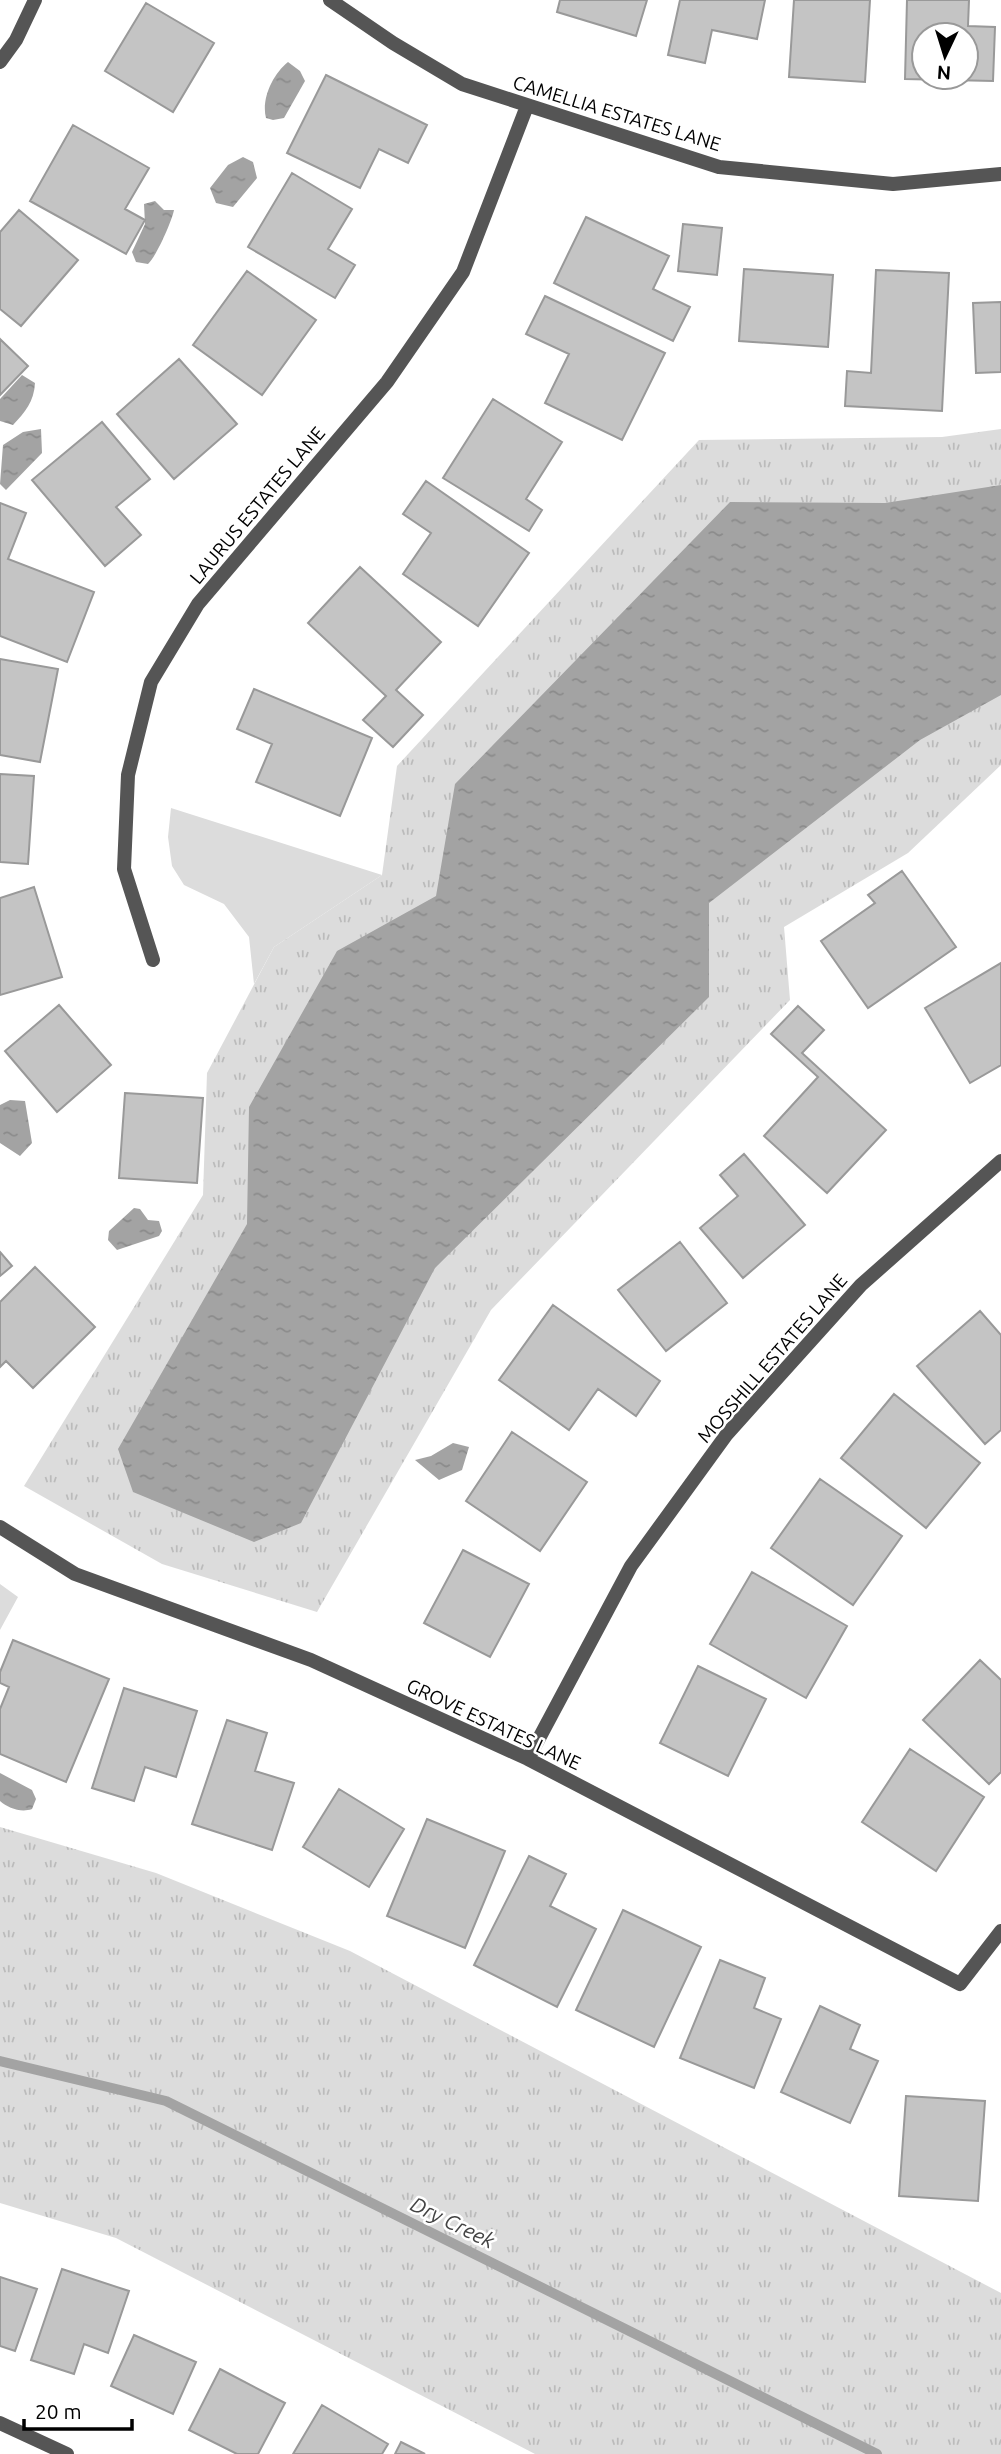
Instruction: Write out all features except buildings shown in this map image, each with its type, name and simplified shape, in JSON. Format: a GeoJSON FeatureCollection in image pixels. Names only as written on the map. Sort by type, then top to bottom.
{"type":"FeatureCollection","features":[{"type":"Feature","properties":{"kind":"street"},"geometry":{"type":"LineString","coordinates":[[0,62],[16,40],[35,0]]}},
{"type":"Feature","properties":{"kind":"street","name":"CAMELLIA ESTATES LANE"},"geometry":{"type":"LineString","coordinates":[[330,0],[393,43],[461,84],[719,167],[892,184],[1001,174]]}},
{"type":"Feature","properties":{"kind":"street","name":"LAURUS ESTATES LANE"},"geometry":{"type":"LineString","coordinates":[[153,960],[124,869],[128,775],[151,682],[198,604],[387,382],[463,272],[527,106]]}},
{"type":"Feature","properties":{"kind":"street","name":"MOSSHILL ESTATES LANE"},"geometry":{"type":"LineString","coordinates":[[528,1759],[631,1566],[727,1434],[861,1285],[1001,1161]]}},
{"type":"Feature","properties":{"kind":"street","name":"GROVE ESTATES LANE"},"geometry":{"type":"LineString","coordinates":[[0,1527],[75,1574],[311,1660],[528,1759],[960,1984],[1001,1930]]}},
{"type":"Feature","properties":{"kind":"street"},"geometry":{"type":"LineString","coordinates":[[0,2423],[67,2454]]}},
{"type":"Feature","properties":{"kind":"green space"},"geometry":{"type":"Polygon","coordinates":[[[1001,429],[1001,765],[908,853],[784,927],[790,1000],[491,1310],[317,1612],[162,1564],[24,1486],[203,1195],[207,1073],[274,947],[382,875],[397,766],[699,440],[942,437],[1001,429]]]}},
{"type":"Feature","properties":{"kind":"green space"},"geometry":{"type":"Polygon","coordinates":[[[171,808],[382,875],[274,947],[254,984],[249,937],[224,904],[184,885],[172,866],[168,837],[171,808]]]}},
{"type":"Feature","properties":{"kind":"green space"},"geometry":{"type":"Polygon","coordinates":[[[0,1584],[18,1597],[0,1630],[0,1584]]]}},
{"type":"Feature","properties":{"kind":"green space"},"geometry":{"type":"Polygon","coordinates":[[[0,1827],[156,1873],[350,1951],[1001,2293],[1001,2454],[535,2454],[116,2238],[0,2203],[0,1827]]]}},
{"type":"Feature","properties":{"kind":"water"},"geometry":{"type":"Polygon","coordinates":[[[288,62],[300,71],[305,81],[284,118],[266,118],[265,103],[270,87],[288,62]]]}},
{"type":"Feature","properties":{"kind":"water"},"geometry":{"type":"Polygon","coordinates":[[[243,157],[253,162],[257,178],[233,207],[216,203],[210,188],[228,165],[243,157]]]}},
{"type":"Feature","properties":{"kind":"water"},"geometry":{"type":"Polygon","coordinates":[[[155,201],[164,210],[174,210],[173,215],[148,264],[136,262],[132,252],[145,224],[144,204],[155,201]]]}},
{"type":"Feature","properties":{"kind":"water"},"geometry":{"type":"Polygon","coordinates":[[[22,375],[35,383],[31,401],[13,425],[0,421],[0,399],[22,375]]]}},
{"type":"Feature","properties":{"kind":"water"},"geometry":{"type":"Polygon","coordinates":[[[41,429],[42,453],[6,490],[0,484],[3,445],[23,432],[41,429]]]}},
{"type":"Feature","properties":{"kind":"water"},"geometry":{"type":"Polygon","coordinates":[[[1001,485],[1001,695],[920,740],[709,903],[709,997],[435,1268],[301,1523],[254,1542],[133,1492],[118,1449],[247,1224],[249,1107],[337,951],[436,896],[455,784],[730,502],[885,503],[1001,485]]]}},
{"type":"Feature","properties":{"kind":"water"},"geometry":{"type":"Polygon","coordinates":[[[10,1100],[25,1101],[32,1143],[20,1156],[0,1143],[0,1105],[10,1100]]]}},
{"type":"Feature","properties":{"kind":"water"},"geometry":{"type":"Polygon","coordinates":[[[134,1208],[140,1209],[148,1220],[159,1221],[162,1231],[159,1236],[117,1250],[108,1240],[109,1231],[134,1208]]]}},
{"type":"Feature","properties":{"kind":"water"},"geometry":{"type":"Polygon","coordinates":[[[453,1443],[469,1447],[462,1470],[439,1480],[415,1460],[431,1456],[453,1443]]]}},
{"type":"Feature","properties":{"kind":"water"},"geometry":{"type":"Polygon","coordinates":[[[0,1773],[32,1790],[36,1799],[32,1809],[15,1809],[0,1801],[0,1773]]]}},
{"type":"Feature","properties":{"kind":"waterway","name":"Dry Creek"},"geometry":{"type":"LineString","coordinates":[[0,2061],[166,2101],[877,2454]]}}]}
